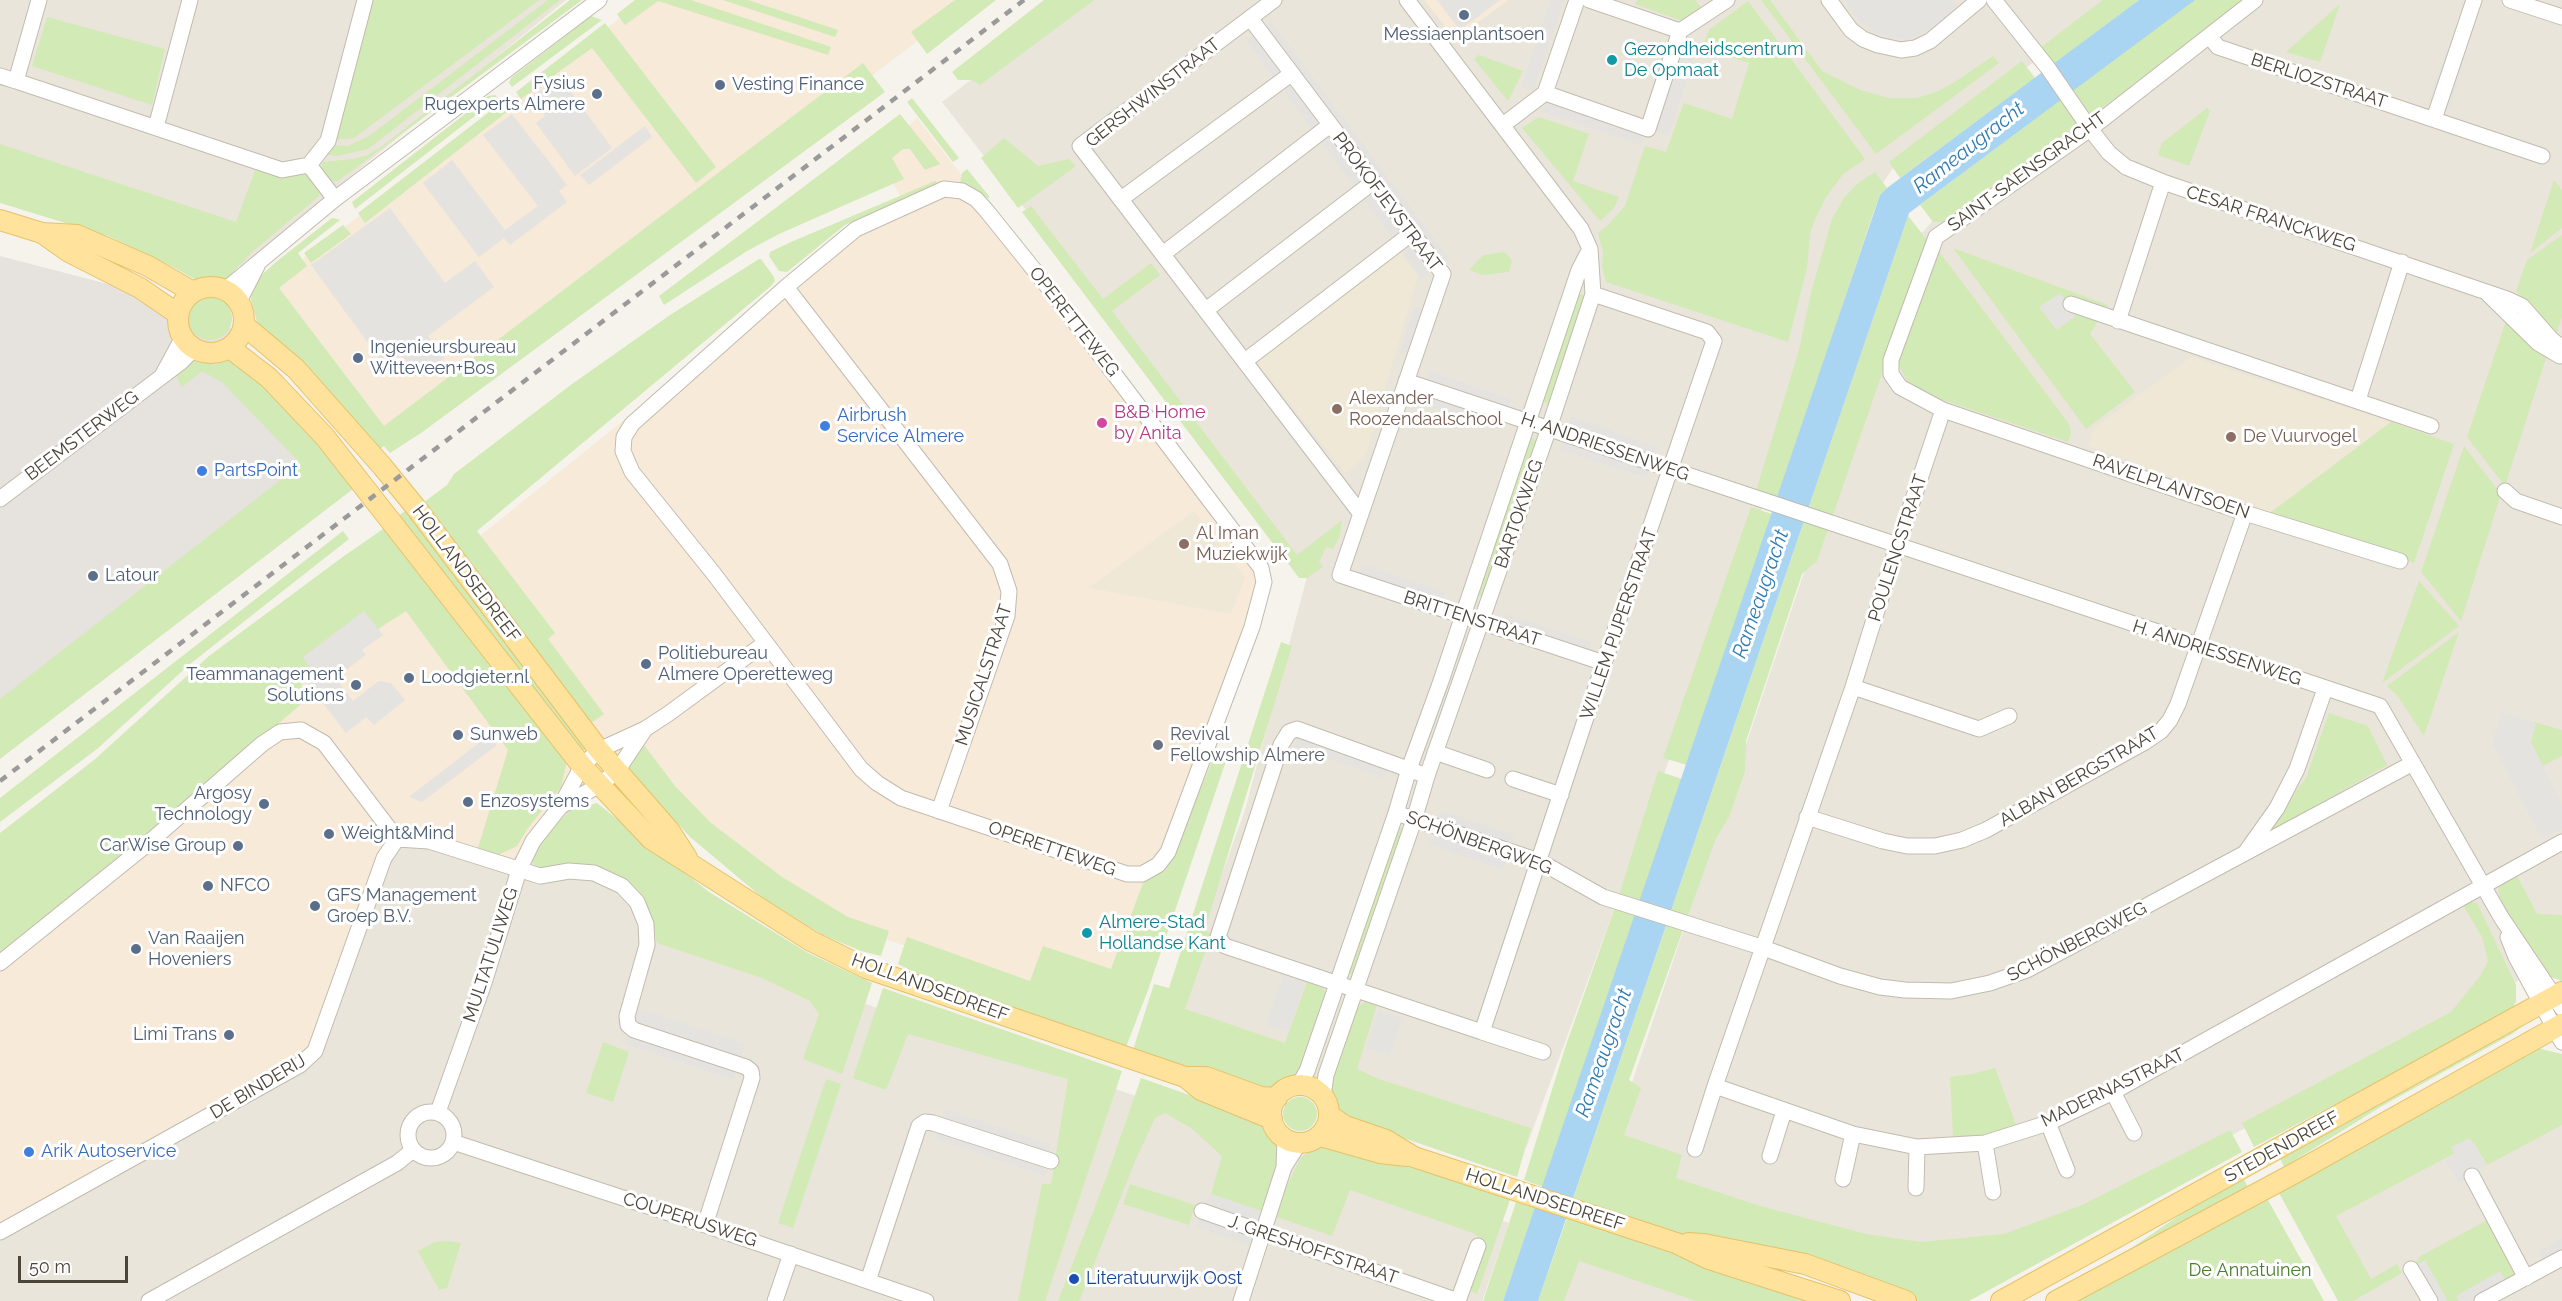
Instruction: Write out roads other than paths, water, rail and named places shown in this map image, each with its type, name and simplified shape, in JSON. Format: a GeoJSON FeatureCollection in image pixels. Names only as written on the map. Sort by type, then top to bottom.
{"type":"FeatureCollection","features":[{"type":"Feature","properties":{"kind":"main road"},"geometry":{"type":"LineString","coordinates":[[0,220],[42,233],[77,235],[148,266],[193,292]]}},
{"type":"Feature","properties":{"kind":"main road"},"geometry":{"type":"LineString","coordinates":[[42,233],[69,252],[140,288],[178,314]]}},
{"type":"Feature","properties":{"kind":"main road"},"geometry":{"type":"LineString","coordinates":[[206,287],[219,287],[232,296],[244,314],[245,326],[240,338],[230,348],[210,354],[188,343],[178,326],[178,314],[183,302],[193,292],[206,287]]}},
{"type":"Feature","properties":{"kind":"main road","name":"HOLLANDSEDREEF"},"geometry":{"type":"LineString","coordinates":[[245,326],[296,369],[382,466],[599,750],[669,830],[692,866]]}},
{"type":"Feature","properties":{"kind":"main road","name":"HOLLANDSEDREEF"},"geometry":{"type":"LineString","coordinates":[[230,348],[269,378],[325,436],[598,786],[651,839],[811,941],[866,968],[1185,1077],[1206,1077],[1261,1097],[1277,1098]]}},
{"type":"Feature","properties":{"kind":"main road","name":"STEDENDREEF"},"geometry":{"type":"LineString","coordinates":[[2001,1301],[2555,1000]]}},
{"type":"Feature","properties":{"kind":"main road","name":"STEDENDREEF"},"geometry":{"type":"LineString","coordinates":[[2056,1301],[2559,1031]]}},
{"type":"Feature","properties":{"kind":"main road","name":"HOLLANDSEDREEF"},"geometry":{"type":"LineString","coordinates":[[1185,1077],[1201,1090],[1272,1119]]}},
{"type":"Feature","properties":{"kind":"main road"},"geometry":{"type":"LineString","coordinates":[[1298,1086],[1312,1088],[1326,1106],[1327,1124],[1320,1136],[1312,1141],[1292,1141],[1278,1132],[1272,1119],[1272,1110],[1277,1098],[1285,1090],[1298,1086]]}},
{"type":"Feature","properties":{"kind":"main road","name":"HOLLANDSEDREEF"},"geometry":{"type":"LineString","coordinates":[[1326,1106],[1345,1126],[1386,1140],[1414,1157]]}},
{"type":"Feature","properties":{"kind":"main road","name":"HOLLANDSEDREEF"},"geometry":{"type":"LineString","coordinates":[[1320,1136],[1380,1153],[1414,1157],[1676,1243],[1709,1259],[1840,1301]]}},
{"type":"Feature","properties":{"kind":"main road","name":"HOLLANDSEDREEF"},"geometry":{"type":"LineString","coordinates":[[1676,1243],[1704,1244],[1804,1264],[1906,1301]]}},
{"type":"Feature","properties":{"kind":"street"},"geometry":{"type":"LineString","coordinates":[[16,81],[39,0]]}},
{"type":"Feature","properties":{"kind":"street"},"geometry":{"type":"LineString","coordinates":[[156,127],[190,0]]}},
{"type":"Feature","properties":{"kind":"street"},"geometry":{"type":"LineString","coordinates":[[0,75],[282,170],[309,165],[328,141],[365,0]]}},
{"type":"Feature","properties":{"kind":"street"},"geometry":{"type":"LineString","coordinates":[[232,296],[257,266],[335,199],[598,0]]}},
{"type":"Feature","properties":{"kind":"street","name":"GERSHWINSTRAAT"},"geometry":{"type":"LineString","coordinates":[[1274,0],[1080,146],[1361,514]]}},
{"type":"Feature","properties":{"kind":"street","name":"BARTOKWEG"},"geometry":{"type":"LineString","coordinates":[[1326,1106],[1326,1075],[1593,294],[1590,249],[1581,229],[1407,0]]}},
{"type":"Feature","properties":{"kind":"street"},"geometry":{"type":"LineString","coordinates":[[1503,125],[1545,93],[1577,0]]}},
{"type":"Feature","properties":{"kind":"street"},"geometry":{"type":"LineString","coordinates":[[1589,0],[1680,31]]}},
{"type":"Feature","properties":{"kind":"street"},"geometry":{"type":"LineString","coordinates":[[1545,93],[1648,129],[1680,31],[1727,0]]}},
{"type":"Feature","properties":{"kind":"street"},"geometry":{"type":"LineString","coordinates":[[1829,0],[1851,30],[1863,39],[1901,50],[1915,48],[1930,41],[1979,0]]}},
{"type":"Feature","properties":{"kind":"street","name":"CESAR FRANCKWEG"},"geometry":{"type":"LineString","coordinates":[[1994,0],[2048,68],[2090,129],[2109,153],[2126,167],[2163,183],[2486,291],[2522,306],[2562,348]]}},
{"type":"Feature","properties":{"kind":"street","name":"SAINT-SAENSGRACHT"},"geometry":{"type":"LineString","coordinates":[[1943,410],[1900,387],[1891,374],[1891,360],[1936,237],[2090,129],[2255,0]]}},
{"type":"Feature","properties":{"kind":"street"},"geometry":{"type":"LineString","coordinates":[[2434,119],[2474,0]]}},
{"type":"Feature","properties":{"kind":"street"},"geometry":{"type":"LineString","coordinates":[[2510,0],[2562,17]]}},
{"type":"Feature","properties":{"kind":"street","name":"PROKOFJEVSTRAAT"},"geometry":{"type":"LineString","coordinates":[[1250,18],[1443,274],[1340,575]]}},
{"type":"Feature","properties":{"kind":"street","name":"BERLIOZSTRAAT"},"geometry":{"type":"LineString","coordinates":[[2209,36],[2218,47],[2542,156]]}},
{"type":"Feature","properties":{"kind":"street"},"geometry":{"type":"LineString","coordinates":[[1121,199],[1291,74]]}},
{"type":"Feature","properties":{"kind":"street"},"geometry":{"type":"LineString","coordinates":[[1163,254],[1330,125]]}},
{"type":"Feature","properties":{"kind":"street"},"geometry":{"type":"LineString","coordinates":[[309,165],[335,199]]}},
{"type":"Feature","properties":{"kind":"street"},"geometry":{"type":"LineString","coordinates":[[1206,310],[1373,182]]}},
{"type":"Feature","properties":{"kind":"street"},"geometry":{"type":"LineString","coordinates":[[2118,321],[2163,183]]}},
{"type":"Feature","properties":{"kind":"street","name":"OPERETTEWEG"},"geometry":{"type":"LineString","coordinates":[[944,189],[962,191],[976,199],[1056,297],[1261,568],[1264,582],[1252,627],[1172,841],[1158,864],[1142,874],[1127,874],[901,798],[877,783],[861,769],[632,472],[623,451],[624,437],[632,424],[786,287],[856,229],[944,189]]}},
{"type":"Feature","properties":{"kind":"street"},"geometry":{"type":"LineString","coordinates":[[1245,361],[1412,234]]}},
{"type":"Feature","properties":{"kind":"street","name":"BARTOKWEG"},"geometry":{"type":"LineString","coordinates":[[1298,1086],[1307,1071],[1579,270],[1590,249]]}},
{"type":"Feature","properties":{"kind":"street"},"geometry":{"type":"LineString","coordinates":[[2358,400],[2402,262]]}},
{"type":"Feature","properties":{"kind":"street","name":"MUSICALSTRAAT"},"geometry":{"type":"LineString","coordinates":[[786,287],[1000,564],[1009,591],[1007,616],[939,811]]}},
{"type":"Feature","properties":{"kind":"street","name":"CESAR FRANCKWEG"},"geometry":{"type":"LineString","coordinates":[[2486,291],[2538,343],[2562,357]]}},
{"type":"Feature","properties":{"kind":"street","name":"WILLEM PIJPERSTRAAT"},"geometry":{"type":"LineString","coordinates":[[1482,1032],[1714,341],[1707,332],[1593,294]]}},
{"type":"Feature","properties":{"kind":"street"},"geometry":{"type":"LineString","coordinates":[[2071,304],[2431,426]]}},
{"type":"Feature","properties":{"kind":"street","name":"BEEMSTERWEG"},"geometry":{"type":"LineString","coordinates":[[0,499],[163,374],[188,343]]}},
{"type":"Feature","properties":{"kind":"street","name":"H. ANDRIESSENWEG"},"geometry":{"type":"LineString","coordinates":[[1406,381],[2380,706],[2501,917],[2516,957],[2555,1000],[2559,1031]]}},
{"type":"Feature","properties":{"kind":"street","name":"RAVELPLANTSOEN"},"geometry":{"type":"LineString","coordinates":[[1943,410],[2245,513],[2400,561]]}},
{"type":"Feature","properties":{"kind":"street","name":"POULENCSTRAAT"},"geometry":{"type":"LineString","coordinates":[[1761,947],[1853,687],[1943,410]]}},
{"type":"Feature","properties":{"kind":"street"},"geometry":{"type":"LineString","coordinates":[[2505,491],[2516,501],[2562,517]]}},
{"type":"Feature","properties":{"kind":"street","name":"ALBAN BERGSTRAAT"},"geometry":{"type":"LineString","coordinates":[[1807,817],[1883,842],[1907,846],[1944,844],[1962,840],[1986,830],[2161,731],[2178,704],[2245,513]]}},
{"type":"Feature","properties":{"kind":"street","name":"BRITTENSTRAAT"},"geometry":{"type":"LineString","coordinates":[[1340,575],[1604,663]]}},
{"type":"Feature","properties":{"kind":"street"},"geometry":{"type":"LineString","coordinates":[[599,750],[645,729],[765,643]]}},
{"type":"Feature","properties":{"kind":"street"},"geometry":{"type":"LineString","coordinates":[[1853,687],[1979,729],[2009,716]]}},
{"type":"Feature","properties":{"kind":"street","name":"SCHÖNBERGWEG"},"geometry":{"type":"LineString","coordinates":[[2244,856],[2277,808],[2297,769],[2325,689]]}},
{"type":"Feature","properties":{"kind":"street"},"geometry":{"type":"LineString","coordinates":[[616,771],[645,729]]}},
{"type":"Feature","properties":{"kind":"street"},"geometry":{"type":"LineString","coordinates":[[1427,776],[1297,729],[1288,732],[1281,745],[1218,937],[1225,946],[1543,1052]]}},
{"type":"Feature","properties":{"kind":"street"},"geometry":{"type":"LineString","coordinates":[[0,963],[145,846],[262,744],[280,732],[301,730],[324,743],[397,839],[429,841],[540,876],[569,871],[594,873],[622,886],[637,902],[646,924],[647,945],[627,1016],[628,1025],[634,1030],[746,1067],[752,1071],[752,1078],[705,1225]]}},
{"type":"Feature","properties":{"kind":"street","name":"MULTATULIWEG"},"geometry":{"type":"LineString","coordinates":[[438,1112],[484,983],[519,870],[533,841],[560,807],[582,766],[599,750]]}},
{"type":"Feature","properties":{"kind":"street"},"geometry":{"type":"LineString","coordinates":[[1435,752],[1487,770]]}},
{"type":"Feature","properties":{"kind":"street","name":"SCHÖNBERGWEG"},"geometry":{"type":"LineString","coordinates":[[1396,813],[1539,861],[1603,897],[1761,947],[1840,976],[1880,987],[1914,991],[1959,989],[1990,983],[2027,970],[2413,764]]}},
{"type":"Feature","properties":{"kind":"street","name":"MULTATULIWEG"},"geometry":{"type":"LineString","coordinates":[[560,807],[598,786],[616,771]]}},
{"type":"Feature","properties":{"kind":"street"},"geometry":{"type":"LineString","coordinates":[[1512,779],[1561,795]]}},
{"type":"Feature","properties":{"kind":"street","name":"DE BINDERIJ"},"geometry":{"type":"LineString","coordinates":[[0,1232],[300,1065],[315,1051],[384,858],[397,839]]}},
{"type":"Feature","properties":{"kind":"street","name":"MADERNASTRAAT"},"geometry":{"type":"LineString","coordinates":[[1715,1086],[1853,1134],[1917,1147],[1985,1143],[2049,1123],[2113,1092],[2562,842]]}},
{"type":"Feature","properties":{"kind":"street"},"geometry":{"type":"LineString","coordinates":[[1695,1149],[1761,947]]}},
{"type":"Feature","properties":{"kind":"street"},"geometry":{"type":"LineString","coordinates":[[2113,1092],[2134,1133]]}},
{"type":"Feature","properties":{"kind":"street"},"geometry":{"type":"LineString","coordinates":[[1770,1156],[1784,1111]]}},
{"type":"Feature","properties":{"kind":"street"},"geometry":{"type":"LineString","coordinates":[[425,1112],[438,1112],[448,1119],[454,1130],[453,1142],[446,1152],[435,1158],[423,1157],[413,1150],[407,1140],[408,1127],[415,1117],[425,1112]]}},
{"type":"Feature","properties":{"kind":"street"},"geometry":{"type":"LineString","coordinates":[[868,1281],[919,1126],[926,1122],[933,1123],[1051,1161]]}},
{"type":"Feature","properties":{"kind":"street"},"geometry":{"type":"LineString","coordinates":[[2049,1123],[2067,1170]]}},
{"type":"Feature","properties":{"kind":"street"},"geometry":{"type":"LineString","coordinates":[[1843,1179],[1853,1134]]}},
{"type":"Feature","properties":{"kind":"street"},"geometry":{"type":"LineString","coordinates":[[1241,1301],[1292,1141]]}},
{"type":"Feature","properties":{"kind":"street","name":"COUPERUSWEG"},"geometry":{"type":"LineString","coordinates":[[453,1142],[926,1301]]}},
{"type":"Feature","properties":{"kind":"street"},"geometry":{"type":"LineString","coordinates":[[1985,1143],[1993,1192]]}},
{"type":"Feature","properties":{"kind":"street"},"geometry":{"type":"LineString","coordinates":[[1916,1188],[1917,1147]]}},
{"type":"Feature","properties":{"kind":"street"},"geometry":{"type":"LineString","coordinates":[[149,1301],[397,1163],[413,1150]]}},
{"type":"Feature","properties":{"kind":"street"},"geometry":{"type":"LineString","coordinates":[[2472,1176],[2526,1278]]}},
{"type":"Feature","properties":{"kind":"street","name":"J. GRESHOFFSTRAAT"},"geometry":{"type":"LineString","coordinates":[[1203,1211],[1458,1301]]}},
{"type":"Feature","properties":{"kind":"street"},"geometry":{"type":"LineString","coordinates":[[1458,1301],[1478,1246]]}},
{"type":"Feature","properties":{"kind":"street"},"geometry":{"type":"LineString","coordinates":[[775,1301],[791,1254]]}},
{"type":"Feature","properties":{"kind":"street"},"geometry":{"type":"LineString","coordinates":[[2482,1301],[2562,1258]]}},
{"type":"Feature","properties":{"kind":"street"},"geometry":{"type":"LineString","coordinates":[[2411,1269],[2430,1301]]}},
{"type":"Feature","properties":{"kind":"water","name":"Rameaugracht"},"geometry":{"type":"Polygon","coordinates":[[[2139,0],[2195,0],[1909,213],[1538,1301],[1503,1301],[1880,195],[2139,0]]]}},
{"type":"Feature","properties":{"kind":"railway"},"geometry":{"type":"LineString","coordinates":[[0,781],[1024,0]]}},
{"type":"Feature","properties":{"kind":"place","name":"Messiaenplantsoen"},"geometry":{"type":"Point","coordinates":[1464,15]}},
{"type":"Feature","properties":{"kind":"place","name":"Gezondheidscentrum De Opmaat"},"geometry":{"type":"Point","coordinates":[1612,60]}},
{"type":"Feature","properties":{"kind":"place","name":"Vesting Finance"},"geometry":{"type":"Point","coordinates":[720,85]}},
{"type":"Feature","properties":{"kind":"place","name":"Fysius Rugexperts Almere"},"geometry":{"type":"Point","coordinates":[597,94]}},
{"type":"Feature","properties":{"kind":"place","name":"Ingenieursbureau Witteveen+Bos"},"geometry":{"type":"Point","coordinates":[358,358]}},
{"type":"Feature","properties":{"kind":"place","name":"Alexander Roozendaalschool"},"geometry":{"type":"Point","coordinates":[1337,409]}},
{"type":"Feature","properties":{"kind":"place","name":"B&B Home by Anita"},"geometry":{"type":"Point","coordinates":[1102,423]}},
{"type":"Feature","properties":{"kind":"place","name":"Airbrush Service Almere"},"geometry":{"type":"Point","coordinates":[825,426]}},
{"type":"Feature","properties":{"kind":"place","name":"De Vuurvogel"},"geometry":{"type":"Point","coordinates":[2231,437]}},
{"type":"Feature","properties":{"kind":"place","name":"PartsPoint"},"geometry":{"type":"Point","coordinates":[202,471]}},
{"type":"Feature","properties":{"kind":"place","name":"Al Iman Muziekwijk"},"geometry":{"type":"Point","coordinates":[1184,544]}},
{"type":"Feature","properties":{"kind":"place","name":"Latour"},"geometry":{"type":"Point","coordinates":[93,576]}},
{"type":"Feature","properties":{"kind":"place","name":"Politiebureau Almere Operetteweg"},"geometry":{"type":"Point","coordinates":[646,664]}},
{"type":"Feature","properties":{"kind":"place","name":"Loodgieter.nl"},"geometry":{"type":"Point","coordinates":[409,678]}},
{"type":"Feature","properties":{"kind":"place","name":"Teammanagement Solutions"},"geometry":{"type":"Point","coordinates":[356,685]}},
{"type":"Feature","properties":{"kind":"place","name":"Sunweb"},"geometry":{"type":"Point","coordinates":[458,735]}},
{"type":"Feature","properties":{"kind":"place","name":"Revival Fellowship Almere"},"geometry":{"type":"Point","coordinates":[1158,745]}},
{"type":"Feature","properties":{"kind":"place","name":"Enzosystems"},"geometry":{"type":"Point","coordinates":[468,802]}},
{"type":"Feature","properties":{"kind":"place","name":"Argosy Technology"},"geometry":{"type":"Point","coordinates":[264,804]}},
{"type":"Feature","properties":{"kind":"place","name":"Weight&Mind"},"geometry":{"type":"Point","coordinates":[329,834]}},
{"type":"Feature","properties":{"kind":"place","name":"CarWise Group"},"geometry":{"type":"Point","coordinates":[238,846]}},
{"type":"Feature","properties":{"kind":"place","name":"NFCO"},"geometry":{"type":"Point","coordinates":[208,886]}},
{"type":"Feature","properties":{"kind":"place","name":"GFS Management Groep B.V."},"geometry":{"type":"Point","coordinates":[315,906]}},
{"type":"Feature","properties":{"kind":"place","name":"Almere-Stad Hollandse Kant"},"geometry":{"type":"Point","coordinates":[1087,933]}},
{"type":"Feature","properties":{"kind":"place","name":"Van Raaijen Hoveniers"},"geometry":{"type":"Point","coordinates":[136,949]}},
{"type":"Feature","properties":{"kind":"place","name":"Limi Trans"},"geometry":{"type":"Point","coordinates":[229,1035]}},
{"type":"Feature","properties":{"kind":"place","name":"Arik Autoservice"},"geometry":{"type":"Point","coordinates":[29,1152]}},
{"type":"Feature","properties":{"kind":"place","name":"Literatuurwijk Oost"},"geometry":{"type":"Point","coordinates":[1074,1279]}},
{"type":"Feature","properties":{"kind":"park label","name":"De Annatuinen"},"geometry":{"type":"Point","coordinates":[2250,1271]}}]}
